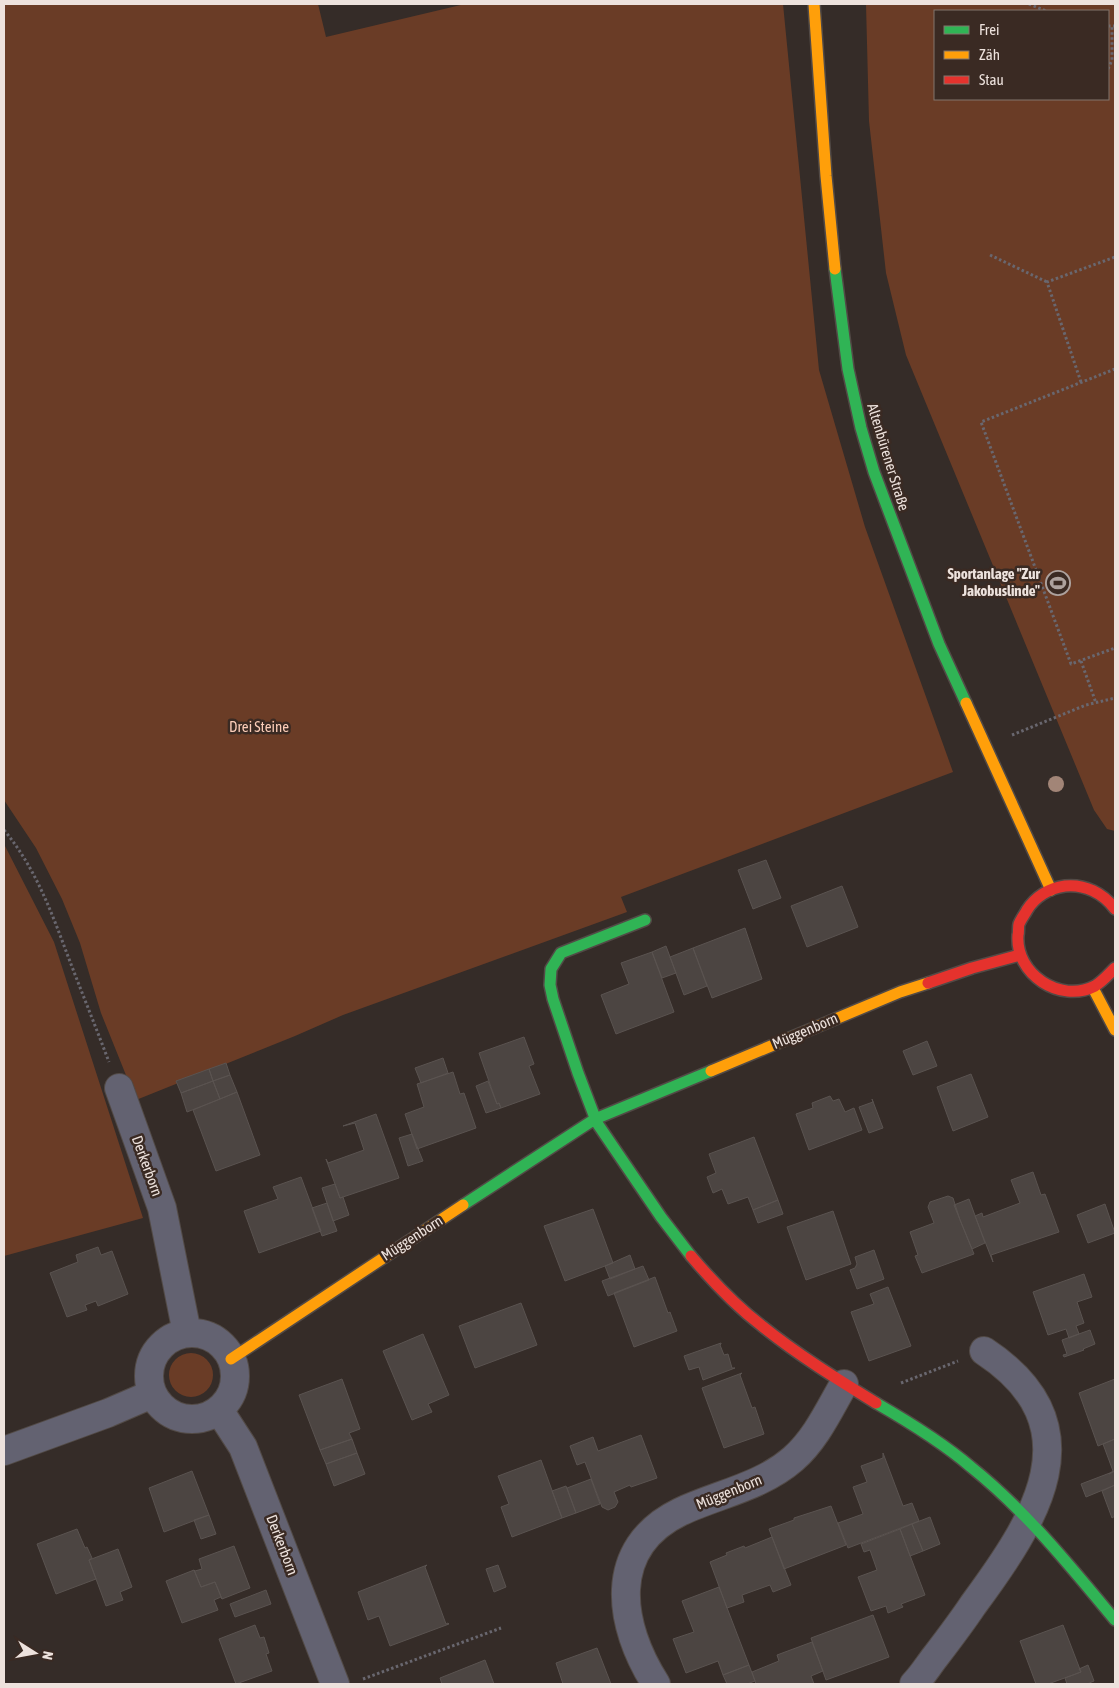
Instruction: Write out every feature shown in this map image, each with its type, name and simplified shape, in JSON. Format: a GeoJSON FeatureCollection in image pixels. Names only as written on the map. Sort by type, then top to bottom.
{"type":"FeatureCollection","features":[{"type":"Feature","properties":{"kind":"street","name":"Altenbürener Straße"},"geometry":{"type":"LineString","coordinates":[[814,4],[832,246],[854,400],[874,472],[938,644],[1051,890]]}},
{"type":"Feature","properties":{"kind":"street"},"geometry":{"type":"LineString","coordinates":[[1115,910],[1100,894],[1076,886],[1064,886],[1051,890],[1037,898],[1026,909],[1020,924],[1018,939],[1020,955],[1026,969],[1036,980],[1049,988],[1064,992],[1079,992],[1094,988],[1108,978],[1115,968]]}},
{"type":"Feature","properties":{"kind":"street"},"geometry":{"type":"LineString","coordinates":[[645,920],[561,953],[553,962],[550,972],[553,999],[595,1119],[645,1196],[696,1261],[736,1304],[757,1323],[786,1345],[854,1390],[906,1420],[979,1472],[1029,1519],[1115,1620]]}},
{"type":"Feature","properties":{"kind":"street","name":"Müggenborn"},"geometry":{"type":"LineString","coordinates":[[231,1359],[595,1119],[900,992],[972,968],[1020,955]]}},
{"type":"Feature","properties":{"kind":"street"},"geometry":{"type":"LineString","coordinates":[[1094,988],[1115,1030]]}},
{"type":"Feature","properties":{"kind":"street","name":"Derkerborn"},"geometry":{"type":"LineString","coordinates":[[119,1088],[162,1208],[187,1333]]}},
{"type":"Feature","properties":{"kind":"street"},"geometry":{"type":"LineString","coordinates":[[187,1333],[201,1334],[214,1339],[224,1348],[231,1359],[235,1373],[234,1387],[228,1400],[219,1410],[205,1418],[189,1420],[174,1416],[161,1407],[152,1394],[148,1378],[151,1362],[158,1348],[172,1338],[187,1333]]}},
{"type":"Feature","properties":{"kind":"street"},"geometry":{"type":"LineString","coordinates":[[914,1684],[994,1576],[1029,1519],[1046,1465],[1048,1453],[1045,1427],[1037,1403],[1026,1388],[1000,1361],[984,1351]]}},
{"type":"Feature","properties":{"kind":"street","name":"Müggenborn"},"geometry":{"type":"LineString","coordinates":[[656,1684],[642,1660],[626,1606],[629,1569],[641,1544],[664,1521],[680,1512],[740,1490],[775,1472],[793,1459],[854,1390]]}},
{"type":"Feature","properties":{"kind":"street"},"geometry":{"type":"LineString","coordinates":[[4,1452],[108,1413],[152,1394]]}},
{"type":"Feature","properties":{"kind":"street","name":"Derkerborn"},"geometry":{"type":"LineString","coordinates":[[219,1410],[243,1448],[346,1683]]}},
{"type":"Feature","properties":{"kind":"path"},"geometry":{"type":"LineString","coordinates":[[1029,4],[1044,10]]}},
{"type":"Feature","properties":{"kind":"path"},"geometry":{"type":"LineString","coordinates":[[1109,67],[1112,60],[1112,26]]}},
{"type":"Feature","properties":{"kind":"path"},"geometry":{"type":"LineString","coordinates":[[990,255],[1046,282],[1081,382]]}},
{"type":"Feature","properties":{"kind":"path"},"geometry":{"type":"LineString","coordinates":[[1046,282],[1115,257]]}},
{"type":"Feature","properties":{"kind":"path"},"geometry":{"type":"LineString","coordinates":[[1115,369],[981,422],[1071,664],[1115,648]]}},
{"type":"Feature","properties":{"kind":"path"},"geometry":{"type":"LineString","coordinates":[[1082,661],[1096,702]]}},
{"type":"Feature","properties":{"kind":"path"},"geometry":{"type":"LineString","coordinates":[[986,746],[1086,705],[1115,698]]}},
{"type":"Feature","properties":{"kind":"path"},"geometry":{"type":"LineString","coordinates":[[4,830],[18,848],[36,878],[52,914],[119,1088]]}},
{"type":"Feature","properties":{"kind":"path"},"geometry":{"type":"LineString","coordinates":[[854,1390],[984,1351]]}},
{"type":"Feature","properties":{"kind":"path"},"geometry":{"type":"LineString","coordinates":[[346,1683],[501,1628]]}},
{"type":"Feature","properties":{"kind":"green space","name":"Drei Steine"},"geometry":{"type":"Polygon","coordinates":[[[4,4],[318,4],[326,37],[465,4],[783,4],[819,370],[865,527],[953,772],[621,897],[627,912],[343,1015],[136,1100],[101,1013],[80,943],[62,899],[36,848],[4,800],[4,4]]]}},
{"type":"Feature","properties":{"kind":"green space","name":"Sportanlage \"Zur Jakobuslinde\""},"geometry":{"type":"Polygon","coordinates":[[[866,4],[1115,4],[1115,831],[1107,829],[1094,810],[906,355],[886,273],[869,121],[866,4]]]}},
{"type":"Feature","properties":{"kind":"green space"},"geometry":{"type":"Polygon","coordinates":[[[4,844],[54,942],[143,1218],[4,1256],[4,844]]]}},
{"type":"Feature","properties":{"kind":"green space"},"geometry":{"type":"Polygon","coordinates":[[[195,1353],[207,1359],[212,1366],[212,1384],[207,1391],[200,1396],[187,1397],[179,1394],[172,1387],[169,1371],[172,1363],[179,1356],[195,1353]]]}},
{"type":"Feature","properties":{"kind":"building"},"geometry":{"type":"Polygon","coordinates":[[[766,860],[781,898],[753,909],[738,870],[766,860]]]}},
{"type":"Feature","properties":{"kind":"building"},"geometry":{"type":"Polygon","coordinates":[[[842,886],[858,927],[807,947],[791,906],[842,886]]]}},
{"type":"Feature","properties":{"kind":"building"},"geometry":{"type":"Polygon","coordinates":[[[745,928],[762,979],[712,998],[693,948],[745,928]]]}},
{"type":"Feature","properties":{"kind":"building"},"geometry":{"type":"Polygon","coordinates":[[[666,946],[676,973],[662,978],[652,952],[666,946]]]}},
{"type":"Feature","properties":{"kind":"building"},"geometry":{"type":"Polygon","coordinates":[[[693,948],[707,986],[684,995],[670,957],[693,948]]]}},
{"type":"Feature","properties":{"kind":"building"},"geometry":{"type":"Polygon","coordinates":[[[652,952],[674,1012],[616,1034],[601,995],[629,984],[621,963],[652,952]]]}},
{"type":"Feature","properties":{"kind":"building"},"geometry":{"type":"Polygon","coordinates":[[[524,1037],[534,1064],[529,1066],[540,1094],[501,1108],[499,1103],[497,1104],[479,1053],[524,1037]]]}},
{"type":"Feature","properties":{"kind":"building"},"geometry":{"type":"Polygon","coordinates":[[[927,1041],[937,1066],[913,1075],[903,1051],[927,1041]]]}},
{"type":"Feature","properties":{"kind":"building"},"geometry":{"type":"Polygon","coordinates":[[[443,1058],[448,1073],[421,1083],[415,1068],[443,1058]]]}},
{"type":"Feature","properties":{"kind":"building"},"geometry":{"type":"Polygon","coordinates":[[[226,1063],[230,1075],[213,1081],[209,1069],[226,1063]]]}},
{"type":"Feature","properties":{"kind":"building"},"geometry":{"type":"Polygon","coordinates":[[[209,1069],[213,1081],[181,1093],[176,1081],[209,1069]]]}},
{"type":"Feature","properties":{"kind":"building"},"geometry":{"type":"Polygon","coordinates":[[[453,1072],[460,1094],[464,1093],[476,1128],[417,1149],[405,1114],[424,1107],[417,1084],[453,1072]]]}},
{"type":"Feature","properties":{"kind":"building"},"geometry":{"type":"Polygon","coordinates":[[[971,1074],[988,1117],[953,1131],[937,1087],[971,1074]]]}},
{"type":"Feature","properties":{"kind":"building"},"geometry":{"type":"Polygon","coordinates":[[[230,1075],[237,1092],[220,1099],[213,1081],[230,1075]]]}},
{"type":"Feature","properties":{"kind":"building"},"geometry":{"type":"Polygon","coordinates":[[[213,1081],[220,1099],[187,1112],[181,1093],[213,1081]]]}},
{"type":"Feature","properties":{"kind":"building"},"geometry":{"type":"Polygon","coordinates":[[[488,1081],[497,1104],[499,1103],[501,1108],[486,1113],[476,1086],[488,1081]]]}},
{"type":"Feature","properties":{"kind":"building"},"geometry":{"type":"Polygon","coordinates":[[[237,1092],[260,1155],[216,1171],[193,1110],[237,1092]]]}},
{"type":"Feature","properties":{"kind":"building"},"geometry":{"type":"Polygon","coordinates":[[[830,1096],[833,1101],[839,1099],[845,1112],[854,1108],[862,1130],[809,1150],[796,1114],[813,1108],[812,1103],[830,1096]]]}},
{"type":"Feature","properties":{"kind":"building"},"geometry":{"type":"Polygon","coordinates":[[[872,1099],[883,1128],[869,1133],[859,1107],[873,1102],[872,1099]]]}},
{"type":"Feature","properties":{"kind":"building"},"geometry":{"type":"Polygon","coordinates":[[[376,1114],[399,1178],[340,1198],[326,1159],[328,1163],[364,1150],[355,1123],[343,1126],[376,1114]]]}},
{"type":"Feature","properties":{"kind":"building"},"geometry":{"type":"Polygon","coordinates":[[[412,1134],[423,1161],[408,1166],[399,1138],[412,1134]]]}},
{"type":"Feature","properties":{"kind":"building"},"geometry":{"type":"Polygon","coordinates":[[[754,1137],[778,1200],[753,1210],[748,1197],[728,1204],[722,1189],[713,1193],[707,1177],[716,1173],[709,1154],[754,1137]]]}},
{"type":"Feature","properties":{"kind":"building"},"geometry":{"type":"Polygon","coordinates":[[[1033,1172],[1041,1195],[1045,1194],[1059,1232],[991,1255],[993,1262],[975,1216],[982,1213],[983,1217],[1020,1203],[1011,1180],[1033,1172]]]}},
{"type":"Feature","properties":{"kind":"building"},"geometry":{"type":"Polygon","coordinates":[[[301,1177],[321,1231],[259,1253],[244,1211],[278,1199],[273,1187],[301,1177]]]}},
{"type":"Feature","properties":{"kind":"building"},"geometry":{"type":"Polygon","coordinates":[[[335,1184],[340,1198],[343,1197],[349,1215],[333,1221],[322,1188],[335,1184]]]}},
{"type":"Feature","properties":{"kind":"building"},"geometry":{"type":"Polygon","coordinates":[[[948,1196],[953,1198],[974,1254],[922,1273],[915,1256],[918,1255],[910,1232],[934,1223],[928,1207],[930,1202],[948,1196]]]}},
{"type":"Feature","properties":{"kind":"building"},"geometry":{"type":"Polygon","coordinates":[[[969,1199],[985,1243],[972,1249],[954,1205],[969,1199]]]}},
{"type":"Feature","properties":{"kind":"building"},"geometry":{"type":"Polygon","coordinates":[[[778,1200],[783,1214],[758,1223],[753,1210],[778,1200]]]}},
{"type":"Feature","properties":{"kind":"building"},"geometry":{"type":"Polygon","coordinates":[[[327,1203],[337,1231],[322,1236],[312,1208],[327,1203]]]}},
{"type":"Feature","properties":{"kind":"building"},"geometry":{"type":"Polygon","coordinates":[[[1105,1204],[1115,1233],[1088,1243],[1077,1215],[1105,1204]]]}},
{"type":"Feature","properties":{"kind":"building"},"geometry":{"type":"Polygon","coordinates":[[[593,1209],[613,1263],[565,1281],[544,1226],[593,1209]]]}},
{"type":"Feature","properties":{"kind":"building"},"geometry":{"type":"Polygon","coordinates":[[[833,1211],[851,1264],[806,1280],[787,1227],[833,1211]]]}},
{"type":"Feature","properties":{"kind":"building"},"geometry":{"type":"Polygon","coordinates":[[[98,1247],[101,1255],[112,1251],[128,1294],[98,1306],[96,1301],[85,1305],[87,1310],[67,1317],[50,1273],[78,1262],[76,1255],[98,1247]]]}},
{"type":"Feature","properties":{"kind":"building"},"geometry":{"type":"Polygon","coordinates":[[[874,1250],[884,1279],[857,1289],[850,1270],[855,1268],[857,1264],[855,1257],[874,1250]]]}},
{"type":"Feature","properties":{"kind":"building"},"geometry":{"type":"Polygon","coordinates":[[[630,1255],[635,1269],[610,1279],[605,1266],[630,1255]]]}},
{"type":"Feature","properties":{"kind":"building"},"geometry":{"type":"Polygon","coordinates":[[[643,1266],[649,1280],[608,1296],[602,1281],[643,1266]]]}},
{"type":"Feature","properties":{"kind":"building"},"geometry":{"type":"Polygon","coordinates":[[[1084,1274],[1092,1297],[1077,1302],[1084,1323],[1076,1326],[1079,1334],[1069,1338],[1066,1329],[1048,1335],[1033,1292],[1084,1274]]]}},
{"type":"Feature","properties":{"kind":"building"},"geometry":{"type":"Polygon","coordinates":[[[655,1277],[668,1313],[670,1312],[677,1331],[634,1347],[614,1293],[655,1277]]]}},
{"type":"Feature","properties":{"kind":"building"},"geometry":{"type":"Polygon","coordinates":[[[888,1287],[911,1346],[869,1361],[851,1312],[874,1304],[870,1294],[888,1287]]]}},
{"type":"Feature","properties":{"kind":"building"},"geometry":{"type":"Polygon","coordinates":[[[521,1303],[537,1345],[475,1368],[459,1326],[521,1303]]]}},
{"type":"Feature","properties":{"kind":"building"},"geometry":{"type":"Polygon","coordinates":[[[1090,1330],[1095,1344],[1064,1357],[1063,1355],[1067,1354],[1062,1340],[1090,1330]]]}},
{"type":"Feature","properties":{"kind":"building"},"geometry":{"type":"Polygon","coordinates":[[[423,1334],[449,1395],[428,1404],[432,1412],[412,1420],[383,1351],[423,1334]]]}},
{"type":"Feature","properties":{"kind":"building"},"geometry":{"type":"Polygon","coordinates":[[[721,1343],[724,1355],[728,1354],[732,1368],[735,1368],[703,1380],[699,1367],[689,1370],[684,1356],[721,1343]]]}},
{"type":"Feature","properties":{"kind":"building"},"geometry":{"type":"Polygon","coordinates":[[[742,1373],[740,1375],[752,1408],[755,1407],[764,1434],[724,1448],[702,1388],[742,1373]]]}},
{"type":"Feature","properties":{"kind":"building"},"geometry":{"type":"Polygon","coordinates":[[[342,1379],[360,1429],[349,1433],[352,1439],[320,1450],[299,1395],[342,1379]]]}},
{"type":"Feature","properties":{"kind":"building"},"geometry":{"type":"Polygon","coordinates":[[[1115,1379],[1115,1439],[1098,1446],[1079,1393],[1115,1379]]]}},
{"type":"Feature","properties":{"kind":"building"},"geometry":{"type":"Polygon","coordinates":[[[641,1435],[657,1478],[631,1487],[630,1485],[614,1492],[618,1502],[615,1507],[608,1510],[602,1507],[585,1462],[577,1465],[570,1446],[593,1437],[598,1451],[641,1435]]]}},
{"type":"Feature","properties":{"kind":"building"},"geometry":{"type":"Polygon","coordinates":[[[352,1439],[357,1453],[326,1464],[320,1450],[352,1439]]]}},
{"type":"Feature","properties":{"kind":"building"},"geometry":{"type":"Polygon","coordinates":[[[1115,1439],[1115,1471],[1109,1474],[1113,1471],[1103,1444],[1115,1439]]]}},
{"type":"Feature","properties":{"kind":"building"},"geometry":{"type":"Polygon","coordinates":[[[357,1453],[365,1474],[334,1486],[326,1464],[357,1453]]]}},
{"type":"Feature","properties":{"kind":"building"},"geometry":{"type":"Polygon","coordinates":[[[883,1453],[903,1506],[912,1503],[919,1521],[848,1548],[838,1523],[863,1514],[853,1487],[867,1482],[861,1466],[883,1458],[883,1453]]]}},
{"type":"Feature","properties":{"kind":"building"},"geometry":{"type":"Polygon","coordinates":[[[541,1460],[562,1518],[512,1537],[501,1507],[509,1504],[498,1476],[541,1460]]]}},
{"type":"Feature","properties":{"kind":"building"},"geometry":{"type":"Polygon","coordinates":[[[192,1471],[209,1515],[164,1532],[149,1488],[192,1471]]]}},
{"type":"Feature","properties":{"kind":"building"},"geometry":{"type":"Polygon","coordinates":[[[1115,1471],[1115,1485],[1086,1497],[1081,1484],[1115,1471]]]}},
{"type":"Feature","properties":{"kind":"building"},"geometry":{"type":"Polygon","coordinates":[[[591,1479],[600,1504],[576,1513],[567,1488],[591,1479]]]}},
{"type":"Feature","properties":{"kind":"building"},"geometry":{"type":"Polygon","coordinates":[[[1115,1485],[1115,1516],[1112,1518],[1102,1491],[1115,1485]]]}},
{"type":"Feature","properties":{"kind":"building"},"geometry":{"type":"Polygon","coordinates":[[[566,1486],[576,1513],[562,1518],[552,1491],[566,1486]]]}},
{"type":"Feature","properties":{"kind":"building"},"geometry":{"type":"Polygon","coordinates":[[[831,1506],[846,1545],[784,1569],[769,1529],[794,1520],[794,1518],[831,1506]]]}},
{"type":"Feature","properties":{"kind":"building"},"geometry":{"type":"Polygon","coordinates":[[[209,1515],[216,1534],[201,1539],[194,1520],[209,1515]]]}},
{"type":"Feature","properties":{"kind":"building"},"geometry":{"type":"Polygon","coordinates":[[[930,1517],[940,1544],[923,1551],[912,1524],[930,1517]]]}},
{"type":"Feature","properties":{"kind":"building"},"geometry":{"type":"Polygon","coordinates":[[[912,1524],[923,1551],[910,1556],[900,1529],[912,1524]]]}},
{"type":"Feature","properties":{"kind":"building"},"geometry":{"type":"Polygon","coordinates":[[[77,1529],[85,1548],[87,1547],[92,1558],[89,1560],[96,1579],[56,1594],[37,1544],[77,1529]]]}},
{"type":"Feature","properties":{"kind":"building"},"geometry":{"type":"Polygon","coordinates":[[[900,1529],[925,1595],[901,1604],[903,1607],[888,1613],[886,1606],[871,1611],[858,1577],[877,1570],[870,1550],[864,1552],[861,1544],[900,1529]]]}},
{"type":"Feature","properties":{"kind":"building"},"geometry":{"type":"Polygon","coordinates":[[[772,1537],[791,1585],[773,1592],[770,1585],[742,1595],[744,1602],[727,1608],[710,1562],[727,1555],[726,1553],[744,1546],[745,1548],[772,1537]]]}},
{"type":"Feature","properties":{"kind":"building"},"geometry":{"type":"Polygon","coordinates":[[[234,1546],[250,1588],[222,1599],[215,1582],[201,1587],[194,1570],[202,1569],[199,1559],[234,1546]]]}},
{"type":"Feature","properties":{"kind":"building"},"geometry":{"type":"Polygon","coordinates":[[[118,1549],[132,1587],[120,1592],[123,1600],[106,1606],[89,1560],[118,1549]]]}},
{"type":"Feature","properties":{"kind":"building"},"geometry":{"type":"Polygon","coordinates":[[[427,1565],[425,1567],[446,1624],[449,1624],[390,1646],[379,1616],[368,1620],[358,1592],[427,1565]]]}},
{"type":"Feature","properties":{"kind":"building"},"geometry":{"type":"Polygon","coordinates":[[[498,1565],[506,1587],[494,1592],[486,1569],[498,1565]]]}},
{"type":"Feature","properties":{"kind":"building"},"geometry":{"type":"Polygon","coordinates":[[[194,1570],[201,1587],[215,1582],[222,1599],[221,1597],[214,1600],[218,1610],[182,1623],[166,1581],[194,1570]]]}},
{"type":"Feature","properties":{"kind":"building"},"geometry":{"type":"Polygon","coordinates":[[[719,1587],[749,1665],[723,1675],[718,1661],[686,1673],[673,1639],[694,1632],[682,1601],[719,1587]]]}},
{"type":"Feature","properties":{"kind":"building"},"geometry":{"type":"Polygon","coordinates":[[[266,1590],[271,1604],[235,1617],[230,1604],[266,1590]]]}},
{"type":"Feature","properties":{"kind":"building"},"geometry":{"type":"Polygon","coordinates":[[[873,1615],[889,1657],[826,1680],[811,1638],[873,1615]]]}},
{"type":"Feature","properties":{"kind":"building"},"geometry":{"type":"Polygon","coordinates":[[[255,1625],[260,1638],[264,1637],[269,1653],[266,1654],[272,1671],[236,1684],[219,1639],[255,1625]]]}},
{"type":"Feature","properties":{"kind":"building"},"geometry":{"type":"Polygon","coordinates":[[[1063,1625],[1081,1672],[1048,1684],[1036,1684],[1020,1641],[1063,1625]]]}},
{"type":"Feature","properties":{"kind":"building"},"geometry":{"type":"Polygon","coordinates":[[[812,1642],[823,1671],[811,1676],[814,1684],[756,1684],[752,1672],[779,1661],[777,1655],[812,1642]]]}},
{"type":"Feature","properties":{"kind":"building"},"geometry":{"type":"Polygon","coordinates":[[[597,1648],[611,1684],[563,1684],[556,1663],[597,1648]]]}},
{"type":"Feature","properties":{"kind":"building"},"geometry":{"type":"Polygon","coordinates":[[[485,1660],[494,1684],[442,1684],[440,1678],[485,1660]]]}},
{"type":"Feature","properties":{"kind":"building"},"geometry":{"type":"Polygon","coordinates":[[[749,1665],[755,1681],[747,1684],[727,1684],[723,1675],[749,1665]]]}},
{"type":"Feature","properties":{"kind":"building"},"geometry":{"type":"Polygon","coordinates":[[[1088,1665],[1094,1681],[1087,1684],[1067,1684],[1065,1678],[1081,1672],[1079,1669],[1088,1665]]]}},
{"type":"Feature","properties":{"kind":"traffic: fast"},"geometry":{"type":"LineString","coordinates":[[835,269],[848,369],[861,428],[874,472],[939,644],[966,703]]}},
{"type":"Feature","properties":{"kind":"traffic: fast"},"geometry":{"type":"LineString","coordinates":[[645,920],[561,953],[551,969],[550,985],[578,1073],[597,1123],[661,1217],[691,1256]]}},
{"type":"Feature","properties":{"kind":"traffic: fast"},"geometry":{"type":"LineString","coordinates":[[463,1205],[595,1119],[711,1071]]}},
{"type":"Feature","properties":{"kind":"traffic: fast"},"geometry":{"type":"LineString","coordinates":[[876,1403],[937,1441],[991,1484],[1047,1540],[1115,1620]]}},
{"type":"Feature","properties":{"kind":"traffic: slow"},"geometry":{"type":"LineString","coordinates":[[814,4],[826,176],[835,269]]}},
{"type":"Feature","properties":{"kind":"traffic: slow"},"geometry":{"type":"LineString","coordinates":[[966,703],[1051,890]]}},
{"type":"Feature","properties":{"kind":"traffic: slow"},"geometry":{"type":"LineString","coordinates":[[711,1071],[900,992],[928,983]]}},
{"type":"Feature","properties":{"kind":"traffic: slow"},"geometry":{"type":"LineString","coordinates":[[1093,988],[1115,1030]]}},
{"type":"Feature","properties":{"kind":"traffic: slow"},"geometry":{"type":"LineString","coordinates":[[231,1359],[463,1205]]}},
{"type":"Feature","properties":{"kind":"traffic: jam"},"geometry":{"type":"LineString","coordinates":[[1115,909],[1105,898],[1086,888],[1080,886],[1059,887],[1043,894],[1030,905],[1019,924],[1018,935],[1019,949],[1024,962],[1042,982],[1054,988],[1082,991],[1098,984],[1115,968]]}},
{"type":"Feature","properties":{"kind":"traffic: jam"},"geometry":{"type":"LineString","coordinates":[[928,983],[972,968],[1020,955]]}},
{"type":"Feature","properties":{"kind":"traffic: jam"},"geometry":{"type":"LineString","coordinates":[[691,1256],[725,1293],[762,1326],[832,1376],[876,1403]]}},
{"type":"Feature","properties":{"kind":"place","name":"Sportanlage \"Zur Jakobuslinde\""},"geometry":{"type":"Point","coordinates":[1058,583]}}]}
